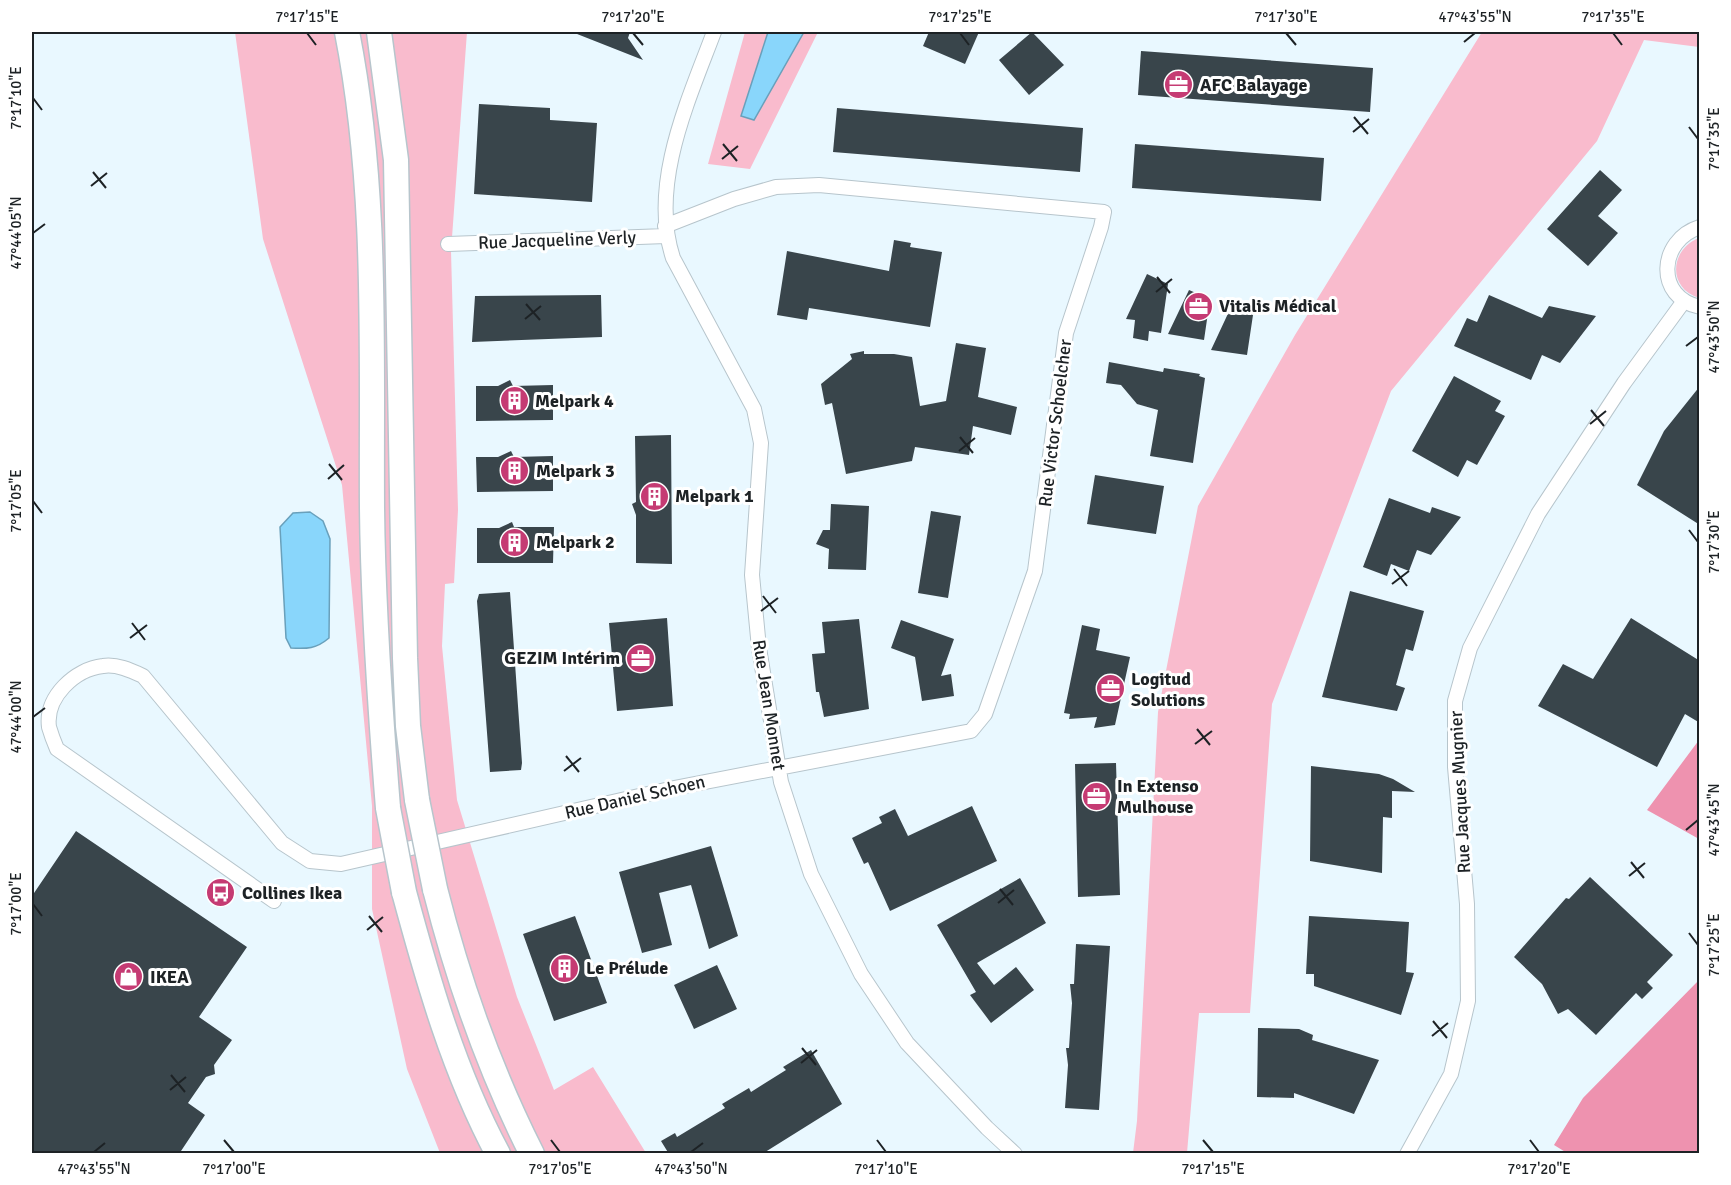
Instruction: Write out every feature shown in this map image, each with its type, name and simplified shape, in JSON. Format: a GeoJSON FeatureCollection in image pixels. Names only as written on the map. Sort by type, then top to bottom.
{"type":"FeatureCollection","features":[{"type":"Feature","properties":{"kind":"highway"},"geometry":{"type":"LineString","coordinates":[[334,32],[355,166],[368,181]]}},
{"type":"Feature","properties":{"kind":"highway"},"geometry":{"type":"LineString","coordinates":[[347,32],[356,76],[368,181],[376,651],[388,808],[404,892],[426,974],[484,1128],[498,1154]]}},
{"type":"Feature","properties":{"kind":"highway"},"geometry":{"type":"LineString","coordinates":[[379,32],[396,160],[405,658],[408,726],[417,800],[435,889],[460,982],[483,1043],[532,1154]]}},
{"type":"Feature","properties":{"kind":"highway"},"geometry":{"type":"LineString","coordinates":[[484,1128],[488,1154]]}},
{"type":"Feature","properties":{"kind":"street","name":"Rue Jean Monnet"},"geometry":{"type":"LineString","coordinates":[[714,32],[685,108],[669,176],[665,231],[673,258],[754,409],[761,443],[752,575],[759,648],[777,766],[793,823],[811,874],[861,974],[914,1052],[1015,1154]]}},
{"type":"Feature","properties":{"kind":"street","name":"Rue Victor Schoelcher"},"geometry":{"type":"LineString","coordinates":[[665,231],[734,199],[776,187],[819,185],[1104,212],[1066,333],[1035,571],[985,714],[971,731],[777,766]]}},
{"type":"Feature","properties":{"kind":"street"},"geometry":{"type":"LineString","coordinates":[[1700,227],[1690,230],[1678,239],[1670,251],[1666,264],[1668,279],[1674,291],[1684,301],[1700,307]]}},
{"type":"Feature","properties":{"kind":"street","name":"Rue Jacqueline Verly"},"geometry":{"type":"LineString","coordinates":[[448,244],[665,231]]}},
{"type":"Feature","properties":{"kind":"street","name":"Rue Jacques Mugnier"},"geometry":{"type":"LineString","coordinates":[[1407,1154],[1451,1074],[1468,1001],[1467,904],[1455,767],[1455,701],[1470,648],[1509,566],[1538,514],[1624,383],[1684,301]]}},
{"type":"Feature","properties":{"kind":"street","name":"Rue Daniel Schoen"},"geometry":{"type":"LineString","coordinates":[[274,901],[57,749],[49,725],[54,702],[64,686],[85,670],[105,665],[124,667],[143,676],[282,843],[310,861],[340,864],[777,766]]}},
{"type":"Feature","properties":{"kind":"shaded area"},"geometry":{"type":"Polygon","coordinates":[[[235,32],[467,32],[451,251],[458,510],[454,583],[445,584],[442,646],[457,800],[517,997],[554,1090],[593,1067],[646,1153],[440,1153],[407,1069],[372,909],[372,806],[342,485],[263,239],[235,32]]]}},
{"type":"Feature","properties":{"kind":"shaded area"},"geometry":{"type":"Polygon","coordinates":[[[745,32],[818,32],[750,169],[708,164],[745,32]]]}},
{"type":"Feature","properties":{"kind":"shaded area"},"geometry":{"type":"Polygon","coordinates":[[[1482,32],[1699,32],[1699,47],[1644,40],[1597,141],[1391,391],[1272,704],[1250,1013],[1199,1013],[1187,1153],[1133,1153],[1137,1121],[1158,712],[1198,506],[1295,335],[1482,32]]]}},
{"type":"Feature","properties":{"kind":"shaded area"},"geometry":{"type":"Polygon","coordinates":[[[1700,238],[1699,298],[1681,286],[1676,268],[1682,251],[1689,243],[1700,238]]]}},
{"type":"Feature","properties":{"kind":"shaded area"},"geometry":{"type":"Polygon","coordinates":[[[1699,740],[1699,839],[1647,810],[1699,740]]]}},
{"type":"Feature","properties":{"kind":"shaded area"},"geometry":{"type":"Polygon","coordinates":[[[1699,980],[1699,1153],[1567,1153],[1554,1145],[1583,1098],[1699,980]]]}},
{"type":"Feature","properties":{"kind":"water"},"geometry":{"type":"Polygon","coordinates":[[[768,32],[804,32],[754,120],[741,116],[768,32]]]}},
{"type":"Feature","properties":{"kind":"water"},"geometry":{"type":"Polygon","coordinates":[[[310,512],[323,521],[330,539],[329,638],[311,648],[291,648],[286,638],[280,527],[293,513],[310,512]]]}},
{"type":"Feature","properties":{"kind":"building"},"geometry":{"type":"Polygon","coordinates":[[[572,32],[630,32],[628,38],[643,60],[572,32]]]}},
{"type":"Feature","properties":{"kind":"building"},"geometry":{"type":"Polygon","coordinates":[[[929,32],[979,32],[965,64],[923,46],[929,32]]]}},
{"type":"Feature","properties":{"kind":"building"},"geometry":{"type":"Polygon","coordinates":[[[1032,32],[1064,65],[1029,95],[999,60],[1032,32]]]}},
{"type":"Feature","properties":{"kind":"building"},"geometry":{"type":"Polygon","coordinates":[[[1141,51],[1373,68],[1370,112],[1138,95],[1141,51]]]}},
{"type":"Feature","properties":{"kind":"building"},"geometry":{"type":"Polygon","coordinates":[[[479,104],[550,108],[550,120],[597,123],[592,202],[474,194],[479,104]]]}},
{"type":"Feature","properties":{"kind":"building"},"geometry":{"type":"Polygon","coordinates":[[[837,108],[1083,128],[1080,172],[833,152],[837,108]]]}},
{"type":"Feature","properties":{"kind":"building"},"geometry":{"type":"Polygon","coordinates":[[[1135,144],[1324,158],[1321,201],[1132,188],[1135,144]]]}},
{"type":"Feature","properties":{"kind":"building"},"geometry":{"type":"Polygon","coordinates":[[[1600,170],[1622,190],[1598,216],[1618,233],[1588,266],[1547,229],[1600,170]]]}},
{"type":"Feature","properties":{"kind":"building"},"geometry":{"type":"Polygon","coordinates":[[[894,240],[911,243],[910,247],[942,252],[930,327],[809,308],[807,320],[777,315],[787,251],[889,271],[894,240]]]}},
{"type":"Feature","properties":{"kind":"building"},"geometry":{"type":"Polygon","coordinates":[[[1147,274],[1168,284],[1161,333],[1149,331],[1148,341],[1133,338],[1135,320],[1126,319],[1147,274]]]}},
{"type":"Feature","properties":{"kind":"building"},"geometry":{"type":"Polygon","coordinates":[[[1189,290],[1210,299],[1204,340],[1168,334],[1189,290]]]}},
{"type":"Feature","properties":{"kind":"building"},"geometry":{"type":"Polygon","coordinates":[[[601,295],[602,337],[472,342],[475,296],[601,295]]]}},
{"type":"Feature","properties":{"kind":"building"},"geometry":{"type":"Polygon","coordinates":[[[1489,295],[1542,318],[1549,306],[1596,316],[1560,363],[1542,355],[1531,380],[1454,346],[1467,318],[1477,322],[1489,295]]]}},
{"type":"Feature","properties":{"kind":"building"},"geometry":{"type":"Polygon","coordinates":[[[1232,305],[1253,315],[1247,355],[1211,350],[1232,305]]]}},
{"type":"Feature","properties":{"kind":"building"},"geometry":{"type":"Polygon","coordinates":[[[956,343],[986,348],[978,397],[1017,407],[1011,435],[973,426],[969,455],[915,447],[912,461],[846,474],[832,403],[825,405],[821,384],[852,359],[850,354],[864,351],[864,354],[894,354],[912,357],[920,406],[946,401],[956,343]]]}},
{"type":"Feature","properties":{"kind":"building"},"geometry":{"type":"Polygon","coordinates":[[[1109,362],[1163,372],[1164,368],[1200,374],[1199,376],[1205,378],[1193,463],[1150,456],[1158,410],[1137,404],[1121,385],[1106,383],[1109,362]]]}},
{"type":"Feature","properties":{"kind":"building"},"geometry":{"type":"Polygon","coordinates":[[[1454,376],[1501,401],[1495,411],[1505,416],[1477,465],[1467,460],[1458,477],[1412,451],[1454,376]]]}},
{"type":"Feature","properties":{"kind":"building","name":"Melpark 4"},"geometry":{"type":"Polygon","coordinates":[[[510,380],[513,386],[553,385],[553,420],[476,421],[476,386],[498,386],[510,380]]]}},
{"type":"Feature","properties":{"kind":"building"},"geometry":{"type":"Polygon","coordinates":[[[1700,386],[1700,525],[1637,485],[1664,431],[1700,386]]]}},
{"type":"Feature","properties":{"kind":"building","name":"Melpark 1"},"geometry":{"type":"Polygon","coordinates":[[[671,435],[672,564],[636,563],[636,515],[632,504],[636,502],[635,436],[671,435]]]}},
{"type":"Feature","properties":{"kind":"building","name":"Melpark 3"},"geometry":{"type":"Polygon","coordinates":[[[511,451],[514,457],[553,456],[553,491],[477,492],[476,457],[498,457],[511,451]]]}},
{"type":"Feature","properties":{"kind":"building"},"geometry":{"type":"Polygon","coordinates":[[[1095,475],[1164,486],[1156,534],[1087,524],[1095,475]]]}},
{"type":"Feature","properties":{"kind":"building"},"geometry":{"type":"Polygon","coordinates":[[[1389,498],[1430,513],[1432,507],[1461,517],[1431,555],[1417,550],[1409,571],[1391,564],[1387,576],[1363,567],[1389,498]]]}},
{"type":"Feature","properties":{"kind":"building"},"geometry":{"type":"Polygon","coordinates":[[[831,504],[869,506],[866,570],[828,569],[829,549],[816,544],[823,530],[830,530],[831,504]]]}},
{"type":"Feature","properties":{"kind":"building"},"geometry":{"type":"Polygon","coordinates":[[[931,511],[961,516],[948,598],[918,593],[931,511]]]}},
{"type":"Feature","properties":{"kind":"building","name":"Melpark 2"},"geometry":{"type":"Polygon","coordinates":[[[512,522],[514,527],[554,527],[553,563],[477,563],[477,528],[499,528],[512,522]]]}},
{"type":"Feature","properties":{"kind":"building"},"geometry":{"type":"Polygon","coordinates":[[[1350,591],[1424,611],[1413,651],[1406,649],[1396,685],[1405,688],[1397,711],[1322,697],[1350,591]]]}},
{"type":"Feature","properties":{"kind":"building"},"geometry":{"type":"Polygon","coordinates":[[[510,592],[522,763],[521,770],[490,772],[477,601],[479,594],[510,592]]]}},
{"type":"Feature","properties":{"kind":"building"},"geometry":{"type":"Polygon","coordinates":[[[667,618],[673,706],[617,711],[609,623],[667,618]]]}},
{"type":"Feature","properties":{"kind":"building"},"geometry":{"type":"Polygon","coordinates":[[[1631,618],[1700,661],[1700,723],[1685,714],[1657,767],[1538,706],[1563,664],[1593,679],[1631,618]]]}},
{"type":"Feature","properties":{"kind":"building"},"geometry":{"type":"Polygon","coordinates":[[[859,619],[869,709],[824,717],[819,692],[816,692],[812,654],[825,653],[822,622],[859,619]]]}},
{"type":"Feature","properties":{"kind":"building"},"geometry":{"type":"Polygon","coordinates":[[[901,620],[954,639],[941,676],[951,674],[954,696],[922,701],[915,657],[891,648],[901,620]]]}},
{"type":"Feature","properties":{"kind":"building"},"geometry":{"type":"Polygon","coordinates":[[[1082,625],[1100,629],[1096,650],[1130,657],[1115,725],[1094,728],[1097,717],[1069,719],[1070,714],[1064,713],[1082,625]]]}},
{"type":"Feature","properties":{"kind":"building"},"geometry":{"type":"Polygon","coordinates":[[[1116,763],[1120,895],[1078,897],[1075,764],[1116,763]]]}},
{"type":"Feature","properties":{"kind":"building"},"geometry":{"type":"Polygon","coordinates":[[[1311,766],[1379,774],[1415,792],[1392,791],[1392,818],[1383,817],[1382,873],[1310,861],[1311,766]]]}},
{"type":"Feature","properties":{"kind":"building"},"geometry":{"type":"Polygon","coordinates":[[[972,806],[997,861],[890,911],[868,862],[864,864],[852,838],[882,823],[879,817],[895,809],[908,836],[972,806]]]}},
{"type":"Feature","properties":{"kind":"building","name":"IKEA"},"geometry":{"type":"Polygon","coordinates":[[[76,831],[247,947],[199,1017],[232,1040],[214,1065],[215,1074],[206,1077],[188,1103],[205,1115],[179,1154],[32,1154],[32,896],[76,831]]]}},
{"type":"Feature","properties":{"kind":"building"},"geometry":{"type":"Polygon","coordinates":[[[711,846],[738,936],[709,949],[691,885],[659,893],[672,945],[642,953],[619,872],[711,846]]]}},
{"type":"Feature","properties":{"kind":"building"},"geometry":{"type":"Polygon","coordinates":[[[1590,877],[1673,955],[1647,982],[1653,988],[1642,999],[1636,993],[1596,1035],[1568,1009],[1558,1014],[1542,984],[1514,957],[1566,898],[1569,899],[1590,877]]]}},
{"type":"Feature","properties":{"kind":"building"},"geometry":{"type":"Polygon","coordinates":[[[1020,878],[1046,923],[977,963],[994,985],[1016,967],[1034,990],[991,1023],[970,995],[976,992],[937,925],[1020,878]]]}},
{"type":"Feature","properties":{"kind":"building","name":"Le Prélude"},"geometry":{"type":"Polygon","coordinates":[[[575,916],[607,1003],[554,1021],[523,934],[575,916]]]}},
{"type":"Feature","properties":{"kind":"building"},"geometry":{"type":"Polygon","coordinates":[[[1309,916],[1409,922],[1406,972],[1414,973],[1401,1015],[1314,986],[1314,974],[1306,974],[1309,916]]]}},
{"type":"Feature","properties":{"kind":"building"},"geometry":{"type":"Polygon","coordinates":[[[1076,944],[1110,946],[1099,1110],[1065,1108],[1068,1065],[1066,1048],[1069,1048],[1072,1003],[1070,984],[1074,984],[1076,944]]]}},
{"type":"Feature","properties":{"kind":"building"},"geometry":{"type":"Polygon","coordinates":[[[717,965],[737,1009],[694,1029],[674,985],[717,965]]]}},
{"type":"Feature","properties":{"kind":"building"},"geometry":{"type":"Polygon","coordinates":[[[1258,1028],[1299,1029],[1313,1035],[1312,1040],[1379,1060],[1354,1114],[1294,1093],[1294,1098],[1257,1097],[1258,1028]]]}},
{"type":"Feature","properties":{"kind":"building"},"geometry":{"type":"Polygon","coordinates":[[[811,1050],[842,1104],[762,1154],[669,1154],[661,1141],[675,1133],[677,1137],[725,1108],[722,1104],[749,1088],[751,1092],[786,1070],[783,1067],[811,1050]]]}},
{"type":"Feature","properties":{"kind":"place","name":"AFC Balayage"},"geometry":{"type":"Point","coordinates":[1179,85]}},
{"type":"Feature","properties":{"kind":"place","name":"Vitalis Médical"},"geometry":{"type":"Point","coordinates":[1198,306]}},
{"type":"Feature","properties":{"kind":"place","name":"Melpark 4"},"geometry":{"type":"Point","coordinates":[514,401]}},
{"type":"Feature","properties":{"kind":"place","name":"Melpark 3"},"geometry":{"type":"Point","coordinates":[515,471]}},
{"type":"Feature","properties":{"kind":"place","name":"Melpark 1"},"geometry":{"type":"Point","coordinates":[654,496]}},
{"type":"Feature","properties":{"kind":"place","name":"Melpark 2"},"geometry":{"type":"Point","coordinates":[515,542]}},
{"type":"Feature","properties":{"kind":"place","name":"GEZIM Intérim"},"geometry":{"type":"Point","coordinates":[641,658]}},
{"type":"Feature","properties":{"kind":"place","name":"Logitud Solutions"},"geometry":{"type":"Point","coordinates":[1110,689]}},
{"type":"Feature","properties":{"kind":"place","name":"In Extenso Mulhouse"},"geometry":{"type":"Point","coordinates":[1096,796]}},
{"type":"Feature","properties":{"kind":"place","name":"Collines Ikea"},"geometry":{"type":"Point","coordinates":[221,893]}},
{"type":"Feature","properties":{"kind":"place","name":"Le Prélude"},"geometry":{"type":"Point","coordinates":[565,968]}},
{"type":"Feature","properties":{"kind":"place","name":"IKEA"},"geometry":{"type":"Point","coordinates":[129,977]}}]}
